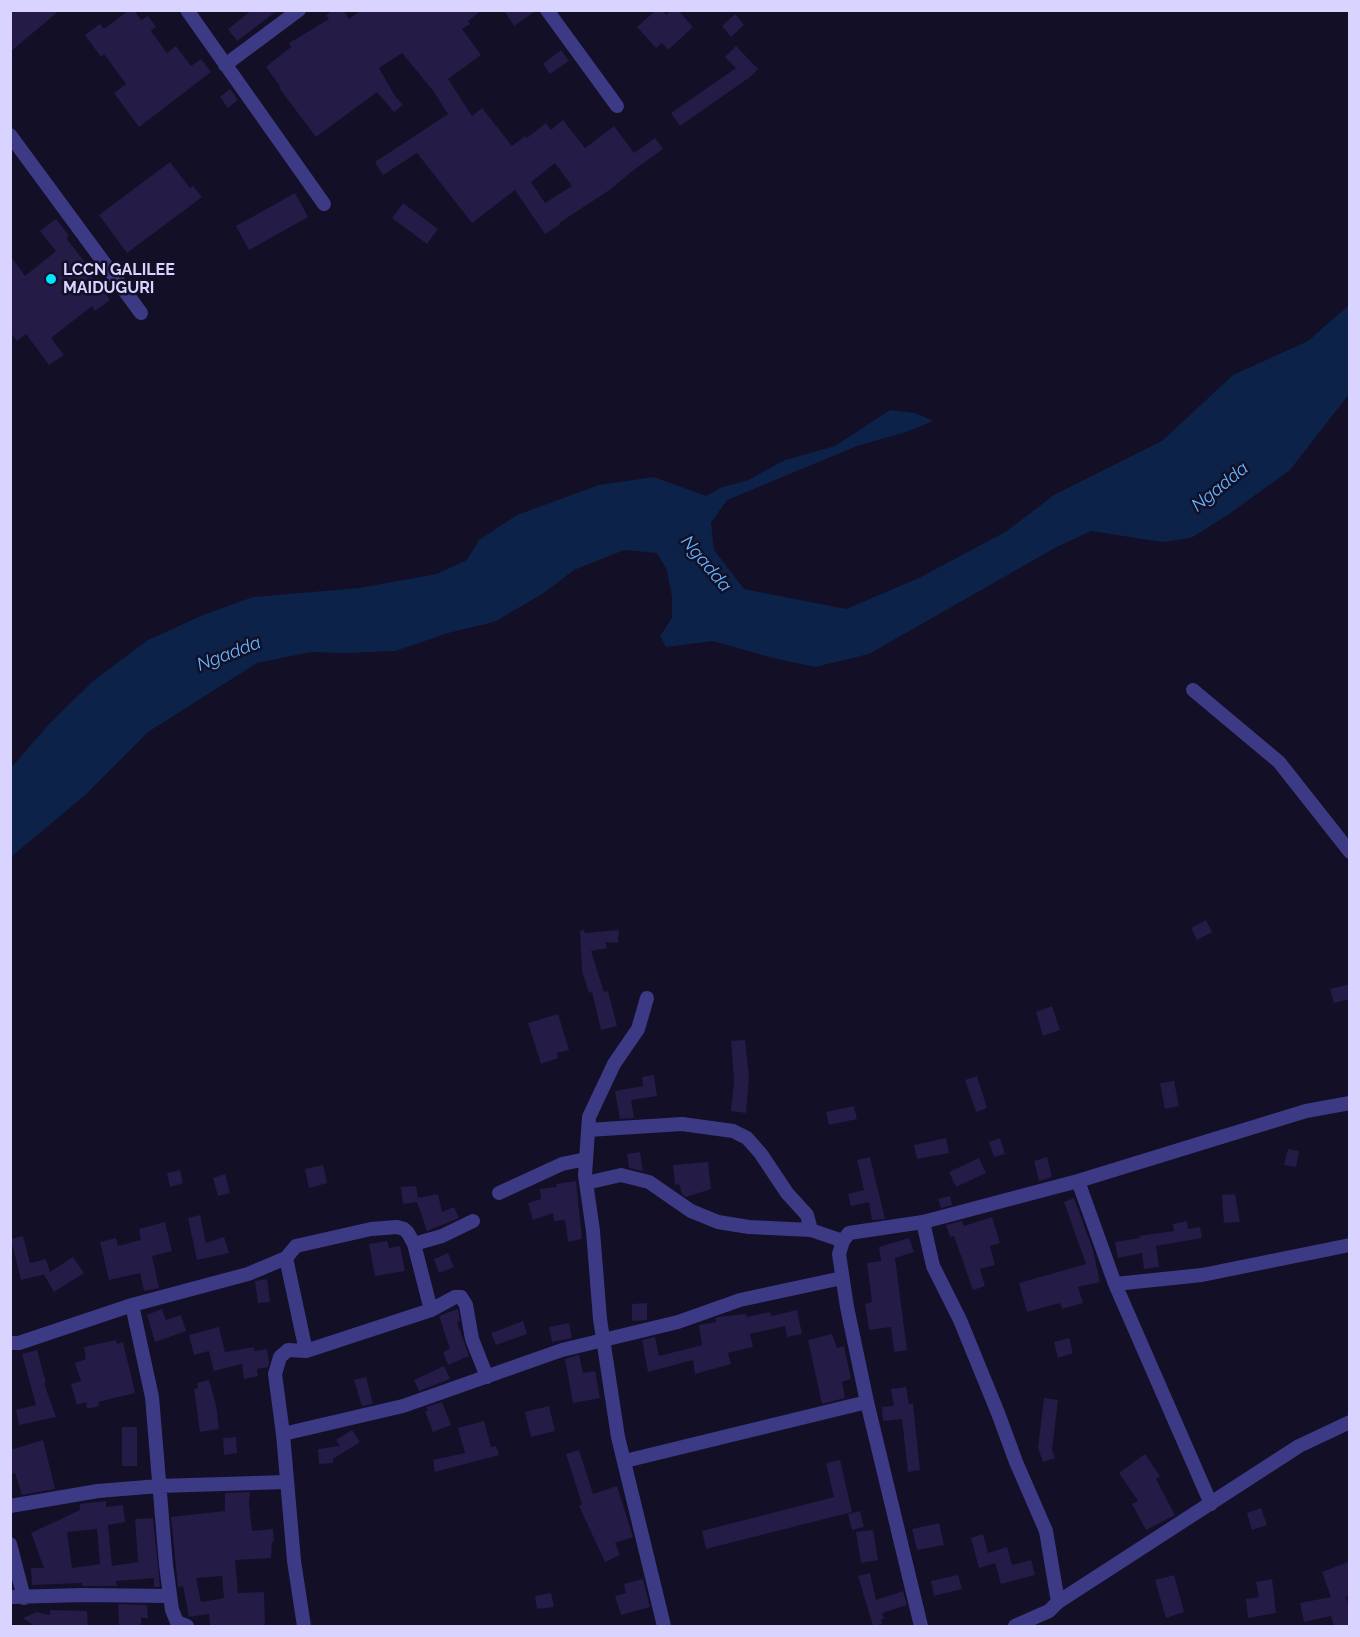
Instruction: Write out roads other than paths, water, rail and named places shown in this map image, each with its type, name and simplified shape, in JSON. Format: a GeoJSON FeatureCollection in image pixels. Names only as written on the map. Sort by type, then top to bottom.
{"type":"FeatureCollection","features":[{"type":"Feature","properties":{"kind":"street"},"geometry":{"type":"LineString","coordinates":[[187,10],[324,204]]}},
{"type":"Feature","properties":{"kind":"street"},"geometry":{"type":"LineString","coordinates":[[225,65],[299,10]]}},
{"type":"Feature","properties":{"kind":"street"},"geometry":{"type":"LineString","coordinates":[[547,10],[617,106]]}},
{"type":"Feature","properties":{"kind":"street"},"geometry":{"type":"LineString","coordinates":[[10,135],[141,313]]}},
{"type":"Feature","properties":{"kind":"street"},"geometry":{"type":"LineString","coordinates":[[1193,690],[1279,762],[1350,852]]}},
{"type":"Feature","properties":{"kind":"street"},"geometry":{"type":"LineString","coordinates":[[647,998],[638,1029],[614,1064],[589,1117],[586,1183],[603,1339],[618,1437],[664,1626]]}},
{"type":"Feature","properties":{"kind":"street"},"geometry":{"type":"LineString","coordinates":[[921,1626],[867,1402],[839,1266],[839,1254],[843,1241],[849,1233],[923,1222],[1078,1181],[1306,1111],[1350,1102]]}},
{"type":"Feature","properties":{"kind":"street"},"geometry":{"type":"LineString","coordinates":[[588,1130],[682,1124],[733,1131],[747,1138],[761,1154],[787,1193],[807,1215],[811,1230]]}},
{"type":"Feature","properties":{"kind":"street"},"geometry":{"type":"LineString","coordinates":[[499,1193],[562,1164],[586,1159]]}},
{"type":"Feature","properties":{"kind":"street"},"geometry":{"type":"LineString","coordinates":[[586,1183],[621,1175],[649,1182],[691,1211],[718,1222],[749,1227],[811,1230],[843,1241]]}},
{"type":"Feature","properties":{"kind":"street"},"geometry":{"type":"LineString","coordinates":[[1078,1181],[1115,1284],[1210,1504]]}},
{"type":"Feature","properties":{"kind":"street"},"geometry":{"type":"LineString","coordinates":[[414,1244],[442,1236],[473,1221]]}},
{"type":"Feature","properties":{"kind":"street"},"geometry":{"type":"LineString","coordinates":[[923,1222],[933,1266],[960,1320],[1046,1531],[1058,1602]]}},
{"type":"Feature","properties":{"kind":"street"},"geometry":{"type":"LineString","coordinates":[[10,1343],[19,1343],[132,1305],[248,1274],[286,1258],[296,1246],[371,1229],[397,1227],[408,1233],[414,1244],[431,1310]]}},
{"type":"Feature","properties":{"kind":"street"},"geometry":{"type":"LineString","coordinates":[[1115,1284],[1202,1275],[1350,1245]]}},
{"type":"Feature","properties":{"kind":"street"},"geometry":{"type":"LineString","coordinates":[[286,1258],[306,1351]]}},
{"type":"Feature","properties":{"kind":"street"},"geometry":{"type":"LineString","coordinates":[[284,1434],[404,1406],[562,1350],[678,1322],[740,1300],[842,1278]]}},
{"type":"Feature","properties":{"kind":"street"},"geometry":{"type":"LineString","coordinates":[[304,1626],[294,1561],[284,1434],[275,1374],[280,1357],[288,1350],[306,1351],[431,1310],[455,1297],[461,1297],[466,1305],[472,1339],[487,1377]]}},
{"type":"Feature","properties":{"kind":"street"},"geometry":{"type":"LineString","coordinates":[[132,1305],[152,1397],[165,1565],[172,1610],[177,1622],[187,1626]]}},
{"type":"Feature","properties":{"kind":"street"},"geometry":{"type":"LineString","coordinates":[[625,1461],[867,1402]]}},
{"type":"Feature","properties":{"kind":"street"},"geometry":{"type":"LineString","coordinates":[[1015,1626],[1049,1611],[1058,1602],[1299,1446],[1350,1422]]}},
{"type":"Feature","properties":{"kind":"street"},"geometry":{"type":"LineString","coordinates":[[10,1506],[98,1491],[159,1486],[287,1482]]}},
{"type":"Feature","properties":{"kind":"street"},"geometry":{"type":"LineString","coordinates":[[10,1544],[17,1598],[83,1594],[170,1596]]}},
{"type":"Feature","properties":{"kind":"water","name":"Ngadda"},"geometry":{"type":"Polygon","coordinates":[[[1349,305],[1349,394],[1290,470],[1191,538],[1162,542],[1091,531],[1055,548],[869,654],[815,667],[713,641],[666,647],[660,636],[672,618],[672,597],[667,570],[657,553],[624,550],[574,570],[544,593],[494,622],[448,633],[395,651],[311,652],[257,663],[148,732],[84,796],[11,857],[11,768],[48,725],[93,681],[148,640],[203,615],[253,597],[359,588],[437,574],[467,560],[479,540],[517,515],[599,485],[654,477],[706,496],[720,488],[748,480],[785,460],[835,446],[890,410],[915,413],[933,421],[906,432],[857,446],[727,500],[711,523],[714,550],[744,589],[846,609],[919,578],[1007,531],[1054,495],[1162,441],[1233,375],[1308,341],[1349,305]]]}},
{"type":"Feature","properties":{"kind":"place","name":"LCCN GALILEE MAIDUGURI"},"geometry":{"type":"Point","coordinates":[51,279]}}]}
